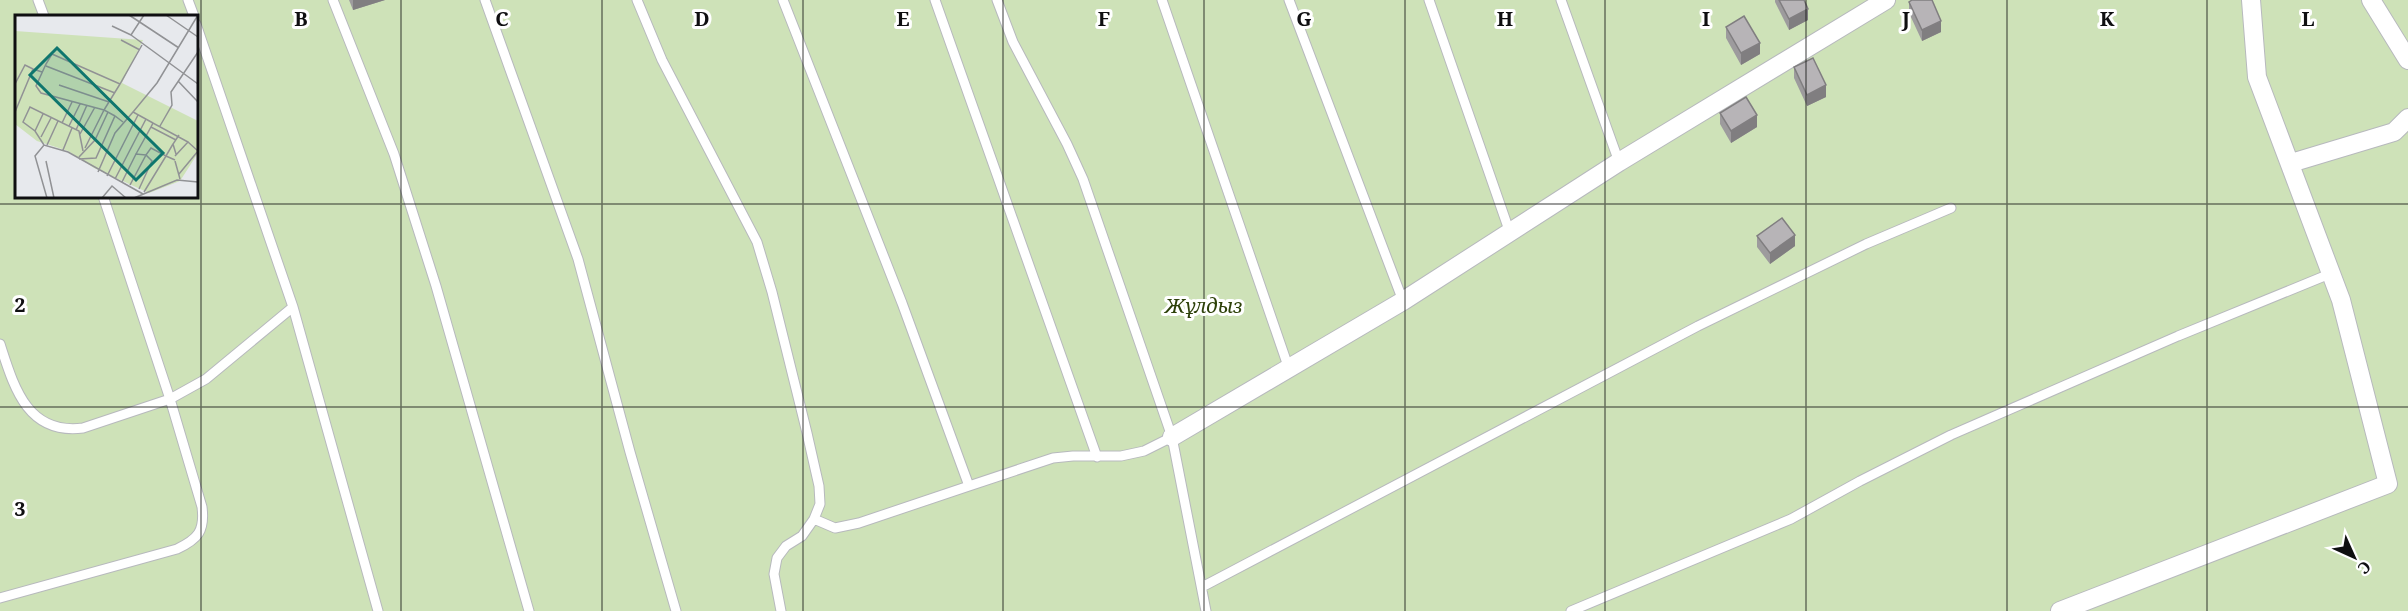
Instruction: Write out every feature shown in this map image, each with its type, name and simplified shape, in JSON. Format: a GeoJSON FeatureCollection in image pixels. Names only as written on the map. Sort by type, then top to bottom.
{"type":"FeatureCollection","features":[{"type":"Feature","properties":{"kind":"street"},"geometry":{"type":"LineString","coordinates":[[1172,437],[1402,301],[1619,162],[1886,0]]}},
{"type":"Feature","properties":{"kind":"street"},"geometry":{"type":"LineString","coordinates":[[2060,611],[2388,484],[2341,300],[2258,77],[2251,0]]}},
{"type":"Feature","properties":{"kind":"street"},"geometry":{"type":"LineString","coordinates":[[2371,0],[2408,60]]}},
{"type":"Feature","properties":{"kind":"street"},"geometry":{"type":"LineString","coordinates":[[2291,164],[2394,132],[2408,118]]}},
{"type":"Feature","properties":{"kind":"lane"},"geometry":{"type":"LineString","coordinates":[[38,0],[44,15]]}},
{"type":"Feature","properties":{"kind":"lane"},"geometry":{"type":"LineString","coordinates":[[188,0],[194,15]]}},
{"type":"Feature","properties":{"kind":"lane"},"geometry":{"type":"LineString","coordinates":[[333,0],[394,154],[436,286],[529,611]]}},
{"type":"Feature","properties":{"kind":"lane"},"geometry":{"type":"LineString","coordinates":[[485,0],[578,260],[676,611]]}},
{"type":"Feature","properties":{"kind":"lane"},"geometry":{"type":"LineString","coordinates":[[637,0],[662,60],[757,242],[772,292],[819,486],[820,504],[814,519],[802,536],[786,546],[777,558],[774,574],[781,611]]}},
{"type":"Feature","properties":{"kind":"lane"},"geometry":{"type":"LineString","coordinates":[[783,0],[902,303],[969,486]]}},
{"type":"Feature","properties":{"kind":"lane"},"geometry":{"type":"LineString","coordinates":[[935,0],[1097,457]]}},
{"type":"Feature","properties":{"kind":"lane"},"geometry":{"type":"LineString","coordinates":[[997,0],[1012,42],[1068,144],[1083,179],[1172,437],[1206,611]]}},
{"type":"Feature","properties":{"kind":"lane"},"geometry":{"type":"LineString","coordinates":[[1162,0],[1289,369]]}},
{"type":"Feature","properties":{"kind":"lane"},"geometry":{"type":"LineString","coordinates":[[1289,0],[1402,301]]}},
{"type":"Feature","properties":{"kind":"lane"},"geometry":{"type":"LineString","coordinates":[[1429,0],[1510,233]]}},
{"type":"Feature","properties":{"kind":"lane"},"geometry":{"type":"LineString","coordinates":[[1561,0],[1619,162]]}},
{"type":"Feature","properties":{"kind":"lane"},"geometry":{"type":"LineString","coordinates":[[198,30],[293,307],[378,611]]}},
{"type":"Feature","properties":{"kind":"lane"},"geometry":{"type":"LineString","coordinates":[[0,598],[177,549],[190,543],[201,532],[202,507],[170,399],[104,198]]}},
{"type":"Feature","properties":{"kind":"lane"},"geometry":{"type":"LineString","coordinates":[[1202,587],[1698,326],[1866,244],[1951,208]]}},
{"type":"Feature","properties":{"kind":"lane"},"geometry":{"type":"LineString","coordinates":[[1571,611],[1791,519],[1951,435],[2178,336],[2332,273]]}},
{"type":"Feature","properties":{"kind":"lane"},"geometry":{"type":"LineString","coordinates":[[0,344],[14,386],[34,415],[49,425],[69,429],[83,428],[170,399],[206,379],[293,307]]}},
{"type":"Feature","properties":{"kind":"lane"},"geometry":{"type":"LineString","coordinates":[[814,519],[835,528],[859,523],[1053,458],[1097,457],[1144,451],[1172,437]]}},
{"type":"Feature","properties":{"kind":"green space","name":"Жұлдыз"},"geometry":{"type":"Polygon","coordinates":[[[0,0],[2408,0],[2408,611],[0,611],[0,0]]]}},
{"type":"Feature","properties":{"kind":"building"},"geometry":{"type":"Polygon","coordinates":[[[1779,0],[1804,0],[1808,9],[1789,19],[1779,0]]]}},
{"type":"Feature","properties":{"kind":"building"},"geometry":{"type":"Polygon","coordinates":[[[1932,0],[1941,21],[1922,30],[1909,2],[1932,0]]]}},
{"type":"Feature","properties":{"kind":"building"},"geometry":{"type":"Polygon","coordinates":[[[1744,16],[1760,43],[1741,53],[1726,27],[1744,16]]]}},
{"type":"Feature","properties":{"kind":"building"},"geometry":{"type":"Polygon","coordinates":[[[1813,58],[1826,85],[1807,95],[1794,67],[1813,58]]]}},
{"type":"Feature","properties":{"kind":"building"},"geometry":{"type":"Polygon","coordinates":[[[1746,97],[1757,115],[1731,131],[1720,113],[1746,97]]]}},
{"type":"Feature","properties":{"kind":"building"},"geometry":{"type":"Polygon","coordinates":[[[1782,218],[1795,235],[1770,253],[1757,236],[1782,218]]]}}]}
